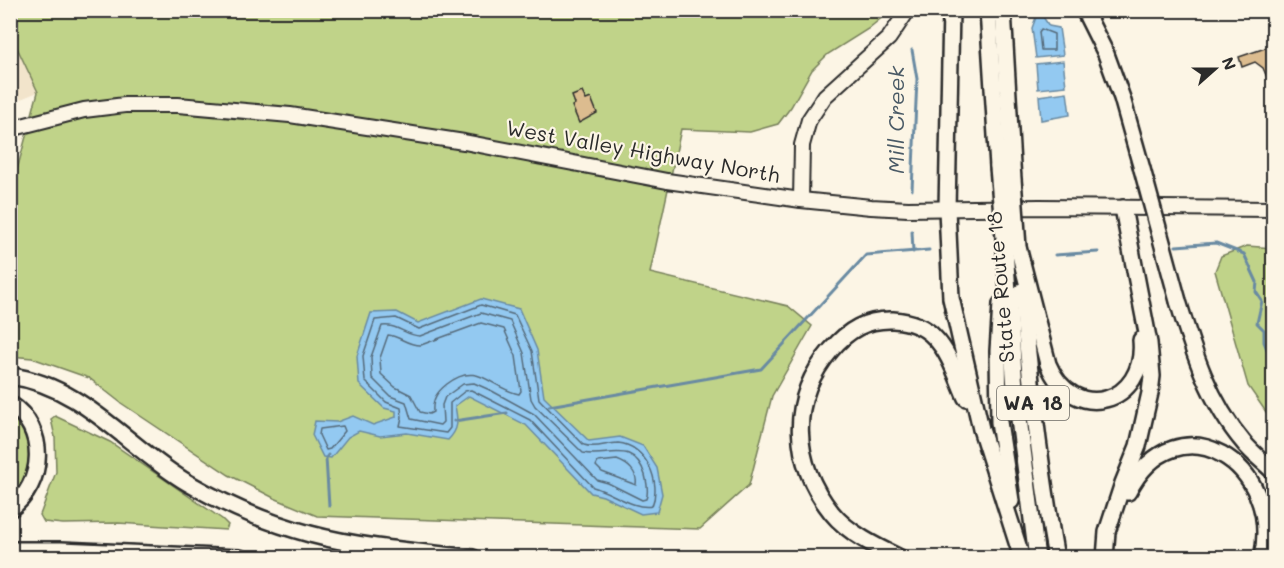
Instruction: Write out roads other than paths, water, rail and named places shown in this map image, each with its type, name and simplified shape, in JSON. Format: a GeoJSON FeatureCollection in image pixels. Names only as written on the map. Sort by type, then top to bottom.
{"type":"FeatureCollection","features":[{"type":"Feature","properties":{"kind":"highway"},"geometry":{"type":"LineString","coordinates":[[951,10],[947,209],[951,298],[981,429],[1021,553]]}},
{"type":"Feature","properties":{"kind":"highway","name":"State Route 18"},"geometry":{"type":"LineString","coordinates":[[988,10],[1012,248],[1044,493],[1056,558]]}},
{"type":"Feature","properties":{"kind":"highway","name":"State Route 18"},"geometry":{"type":"LineString","coordinates":[[1003,10],[1005,166]]}},
{"type":"Feature","properties":{"kind":"highway"},"geometry":{"type":"LineString","coordinates":[[1084,10],[1106,54],[1122,98],[1178,300],[1193,351],[1205,381],[1221,413],[1244,443],[1274,472]]}},
{"type":"Feature","properties":{"kind":"highway"},"geometry":{"type":"LineString","coordinates":[[1106,558],[1107,532],[1138,446],[1150,393],[1151,359],[1123,208]]}},
{"type":"Feature","properties":{"kind":"highway"},"geometry":{"type":"LineString","coordinates":[[1012,248],[1052,374],[1065,389],[1084,399],[1095,400],[1117,394],[1127,387],[1139,367],[1142,347],[1136,283]]}},
{"type":"Feature","properties":{"kind":"highway","name":"State Route 18"},"geometry":{"type":"LineString","coordinates":[[1012,248],[1006,274],[1015,388],[1037,558]]}},
{"type":"Feature","properties":{"kind":"highway"},"geometry":{"type":"LineString","coordinates":[[1006,274],[1000,311],[998,351],[999,422],[1021,553]]}},
{"type":"Feature","properties":{"kind":"highway"},"geometry":{"type":"LineString","coordinates":[[900,558],[855,533],[832,514],[811,480],[801,441],[802,403],[808,386],[823,359],[843,336],[858,326],[884,320],[907,321],[936,338],[948,357],[981,429]]}},
{"type":"Feature","properties":{"kind":"highway"},"geometry":{"type":"LineString","coordinates":[[10,376],[38,381],[75,398],[170,471],[207,493],[254,515],[309,534],[335,540],[473,558]]}},
{"type":"Feature","properties":{"kind":"highway"},"geometry":{"type":"LineString","coordinates":[[10,404],[25,416],[37,441],[38,452],[36,470],[29,489],[21,501],[10,509]]}},
{"type":"Feature","properties":{"kind":"highway"},"geometry":{"type":"LineString","coordinates":[[1107,532],[1135,478],[1160,456],[1182,447],[1216,448],[1243,460],[1269,498],[1272,528],[1262,558]]}},
{"type":"Feature","properties":{"kind":"highway"},"geometry":{"type":"LineString","coordinates":[[10,550],[240,558]]}},
{"type":"Feature","properties":{"kind":"main road"},"geometry":{"type":"LineString","coordinates":[[801,200],[802,145],[808,120],[825,96],[889,38],[908,10]]}},
{"type":"Feature","properties":{"kind":"main road","name":"West Valley Highway North"},"geometry":{"type":"LineString","coordinates":[[10,129],[84,110],[125,105],[178,105],[268,113],[464,142],[667,181],[801,200],[871,207],[1274,209]]}},
{"type":"Feature","properties":{"kind":"water"},"geometry":{"type":"Polygon","coordinates":[[[1038,12],[1049,26],[1059,28],[1063,55],[1036,58],[1032,28],[1038,12]]]}},
{"type":"Feature","properties":{"kind":"water"},"geometry":{"type":"Polygon","coordinates":[[[1063,61],[1066,86],[1038,89],[1036,64],[1063,61]]]}},
{"type":"Feature","properties":{"kind":"water"},"geometry":{"type":"Polygon","coordinates":[[[1067,92],[1070,115],[1041,120],[1039,96],[1067,92]]]}},
{"type":"Feature","properties":{"kind":"water"},"geometry":{"type":"Polygon","coordinates":[[[481,299],[519,309],[537,350],[544,397],[589,441],[620,437],[643,446],[657,468],[662,494],[657,512],[641,514],[603,496],[591,493],[526,425],[469,396],[455,406],[457,424],[448,440],[407,433],[380,436],[359,431],[348,437],[331,458],[323,457],[312,435],[315,421],[337,422],[353,416],[373,425],[396,417],[396,411],[384,408],[359,384],[357,356],[371,313],[397,312],[418,323],[481,299]]]}},
{"type":"Feature","properties":{"kind":"waterway","name":"Mill Creek"},"geometry":{"type":"LineString","coordinates":[[912,50],[917,79],[912,190]]}},
{"type":"Feature","properties":{"kind":"waterway","name":"Mill Creek"},"geometry":{"type":"LineString","coordinates":[[912,231],[913,252]]}},
{"type":"Feature","properties":{"kind":"waterway","name":"Mill Creek"},"geometry":{"type":"LineString","coordinates":[[1176,246],[1216,243],[1244,254],[1257,282],[1256,292],[1262,301],[1257,323],[1264,330],[1264,342],[1274,366]]}},
{"type":"Feature","properties":{"kind":"waterway"},"geometry":{"type":"LineString","coordinates":[[549,406],[761,369],[866,255],[929,250]]}},
{"type":"Feature","properties":{"kind":"waterway"},"geometry":{"type":"LineString","coordinates":[[1055,255],[1098,252]]}},
{"type":"Feature","properties":{"kind":"waterway"},"geometry":{"type":"LineString","coordinates":[[454,421],[507,413]]}},
{"type":"Feature","properties":{"kind":"waterway"},"geometry":{"type":"LineString","coordinates":[[328,455],[326,458],[329,506]]}}]}
